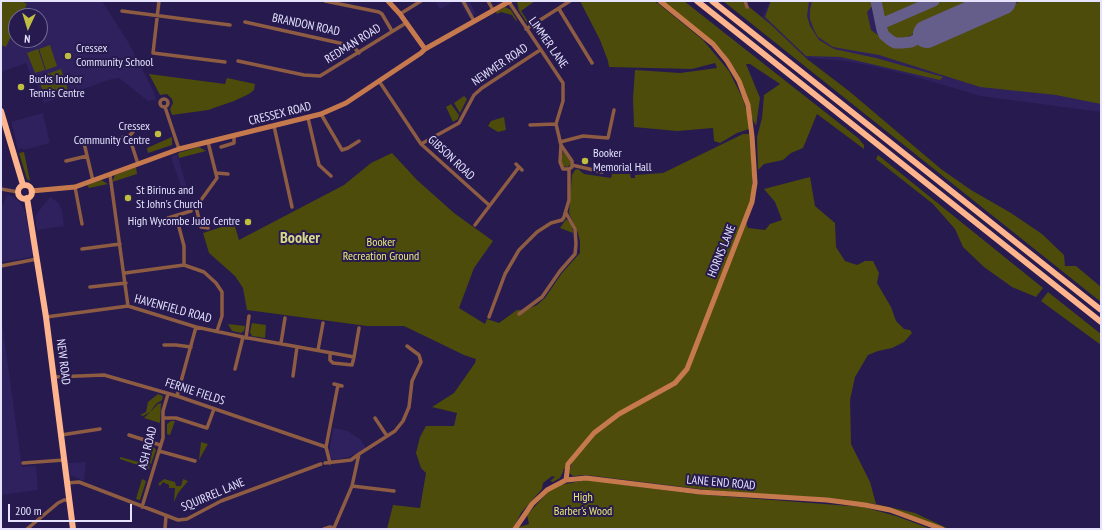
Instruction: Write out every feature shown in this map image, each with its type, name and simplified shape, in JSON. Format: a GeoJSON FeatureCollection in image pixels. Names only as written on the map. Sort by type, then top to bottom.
{"type":"FeatureCollection","features":[{"type":"Feature","properties":{"kind":"highway"},"geometry":{"type":"LineString","coordinates":[[697,1],[1101,322]]}},
{"type":"Feature","properties":{"kind":"highway"},"geometry":{"type":"LineString","coordinates":[[712,1],[1101,310]]}},
{"type":"Feature","properties":{"kind":"highway"},"geometry":{"type":"LineString","coordinates":[[1,111],[23,185]]}},
{"type":"Feature","properties":{"kind":"highway"},"geometry":{"type":"LineString","coordinates":[[23,185],[29,186],[32,192],[30,197],[22,198],[18,192],[18,188],[23,185]]}},
{"type":"Feature","properties":{"kind":"highway","name":"NEW ROAD"},"geometry":{"type":"LineString","coordinates":[[27,198],[46,317],[74,529]]}},
{"type":"Feature","properties":{"kind":"street"},"geometry":{"type":"LineString","coordinates":[[159,1],[153,53],[225,62]]}},
{"type":"Feature","properties":{"kind":"street"},"geometry":{"type":"LineString","coordinates":[[324,1],[378,12],[382,14],[392,31]]}},
{"type":"Feature","properties":{"kind":"street"},"geometry":{"type":"LineString","coordinates":[[388,1],[400,14],[425,49]]}},
{"type":"Feature","properties":{"kind":"street"},"geometry":{"type":"LineString","coordinates":[[400,14],[421,1]]}},
{"type":"Feature","properties":{"kind":"street"},"geometry":{"type":"LineString","coordinates":[[463,1],[474,21]]}},
{"type":"Feature","properties":{"kind":"street"},"geometry":{"type":"LineString","coordinates":[[488,1],[493,10]]}},
{"type":"Feature","properties":{"kind":"street","name":"CRESSEX ROAD"},"geometry":{"type":"LineString","coordinates":[[32,192],[75,187],[179,149],[321,114],[338,107],[380,81],[425,49],[509,1]]}},
{"type":"Feature","properties":{"kind":"street","name":"LIMMER LANE"},"geometry":{"type":"LineString","coordinates":[[509,1],[526,29],[563,83],[563,101],[556,124],[561,143]]}},
{"type":"Feature","properties":{"kind":"street"},"geometry":{"type":"LineString","coordinates":[[526,29],[570,1]]}},
{"type":"Feature","properties":{"kind":"street","name":"HORNS LANE"},"geometry":{"type":"LineString","coordinates":[[566,480],[568,464],[594,433],[618,414],[676,383],[687,369],[752,202],[755,183],[752,136],[748,105],[739,81],[727,61],[713,44],[660,1]]}},
{"type":"Feature","properties":{"kind":"street"},"geometry":{"type":"LineString","coordinates":[[746,1],[747,7]]}},
{"type":"Feature","properties":{"kind":"street"},"geometry":{"type":"LineString","coordinates":[[559,9],[592,63]]}},
{"type":"Feature","properties":{"kind":"street"},"geometry":{"type":"LineString","coordinates":[[122,11],[230,26]]}},
{"type":"Feature","properties":{"kind":"street","name":"BRANDON ROAD"},"geometry":{"type":"LineString","coordinates":[[245,22],[354,46],[359,53]]}},
{"type":"Feature","properties":{"kind":"street","name":"REDMAN ROAD"},"geometry":{"type":"LineString","coordinates":[[238,61],[304,75],[320,76],[406,23]]}},
{"type":"Feature","properties":{"kind":"street","name":"NEWMER ROAD"},"geometry":{"type":"LineString","coordinates":[[421,144],[460,123],[474,94],[540,50]]}},
{"type":"Feature","properties":{"kind":"street","name":"GIBSON ROAD"},"geometry":{"type":"LineString","coordinates":[[380,81],[421,144],[489,205]]}},
{"type":"Feature","properties":{"kind":"street"},"geometry":{"type":"LineString","coordinates":[[165,107],[179,149]]}},
{"type":"Feature","properties":{"kind":"street"},"geometry":{"type":"LineString","coordinates":[[561,143],[583,136],[608,138],[614,110]]}},
{"type":"Feature","properties":{"kind":"street"},"geometry":{"type":"LineString","coordinates":[[321,114],[342,150],[359,141]]}},
{"type":"Feature","properties":{"kind":"street"},"geometry":{"type":"LineString","coordinates":[[308,118],[319,165],[331,176]]}},
{"type":"Feature","properties":{"kind":"street"},"geometry":{"type":"LineString","coordinates":[[530,125],[556,124]]}},
{"type":"Feature","properties":{"kind":"street"},"geometry":{"type":"LineString","coordinates":[[120,138],[129,136],[133,132],[130,125]]}},
{"type":"Feature","properties":{"kind":"street"},"geometry":{"type":"LineString","coordinates":[[274,126],[292,207]]}},
{"type":"Feature","properties":{"kind":"street"},"geometry":{"type":"LineString","coordinates":[[221,147],[234,143],[234,135]]}},
{"type":"Feature","properties":{"kind":"street"},"geometry":{"type":"LineString","coordinates":[[129,136],[138,164]]}},
{"type":"Feature","properties":{"kind":"street"},"geometry":{"type":"LineString","coordinates":[[84,142],[93,181]]}},
{"type":"Feature","properties":{"kind":"street"},"geometry":{"type":"LineString","coordinates":[[208,142],[216,173],[215,182],[196,207],[202,227],[208,228]]}},
{"type":"Feature","properties":{"kind":"street"},"geometry":{"type":"LineString","coordinates":[[489,317],[505,274],[519,250],[537,232],[551,223],[562,220],[566,213],[569,200],[569,169],[572,165],[571,158],[561,143]]}},
{"type":"Feature","properties":{"kind":"street"},"geometry":{"type":"LineString","coordinates":[[561,143],[560,162],[564,169],[569,169]]}},
{"type":"Feature","properties":{"kind":"street"},"geometry":{"type":"LineString","coordinates":[[66,161],[87,156]]}},
{"type":"Feature","properties":{"kind":"street"},"geometry":{"type":"LineString","coordinates":[[572,165],[602,172]]}},
{"type":"Feature","properties":{"kind":"street"},"geometry":{"type":"LineString","coordinates":[[475,225],[519,167]]}},
{"type":"Feature","properties":{"kind":"street"},"geometry":{"type":"LineString","coordinates":[[216,173],[228,174]]}},
{"type":"Feature","properties":{"kind":"street"},"geometry":{"type":"LineString","coordinates":[[110,175],[125,273],[128,306]]}},
{"type":"Feature","properties":{"kind":"street"},"geometry":{"type":"LineString","coordinates":[[75,187],[82,224]]}},
{"type":"Feature","properties":{"kind":"street"},"geometry":{"type":"LineString","coordinates":[[1,190],[18,192]]}},
{"type":"Feature","properties":{"kind":"street"},"geometry":{"type":"LineString","coordinates":[[168,218],[191,211]]}},
{"type":"Feature","properties":{"kind":"street"},"geometry":{"type":"LineString","coordinates":[[519,314],[542,297],[560,271],[575,254],[575,229],[566,213]]}},
{"type":"Feature","properties":{"kind":"street"},"geometry":{"type":"LineString","coordinates":[[176,216],[184,246],[184,265]]}},
{"type":"Feature","properties":{"kind":"street"},"geometry":{"type":"LineString","coordinates":[[82,249],[120,244]]}},
{"type":"Feature","properties":{"kind":"street"},"geometry":{"type":"LineString","coordinates":[[1,266],[37,259]]}},
{"type":"Feature","properties":{"kind":"street"},"geometry":{"type":"LineString","coordinates":[[125,273],[184,265],[204,272],[216,283],[222,292],[222,316],[217,331]]}},
{"type":"Feature","properties":{"kind":"street"},"geometry":{"type":"LineString","coordinates":[[90,287],[126,283]]}},
{"type":"Feature","properties":{"kind":"street","name":"HAVENFIELD ROAD"},"geometry":{"type":"LineString","coordinates":[[46,317],[128,306],[196,327],[354,357],[352,365],[333,363],[330,360],[330,353]]}},
{"type":"Feature","properties":{"kind":"street"},"geometry":{"type":"LineString","coordinates":[[235,369],[249,316]]}},
{"type":"Feature","properties":{"kind":"street"},"geometry":{"type":"LineString","coordinates":[[281,343],[285,318]]}},
{"type":"Feature","properties":{"kind":"street"},"geometry":{"type":"LineString","coordinates":[[318,350],[323,323]]}},
{"type":"Feature","properties":{"kind":"street"},"geometry":{"type":"LineString","coordinates":[[177,396],[196,327]]}},
{"type":"Feature","properties":{"kind":"street"},"geometry":{"type":"LineString","coordinates":[[354,357],[359,328]]}},
{"type":"Feature","properties":{"kind":"street"},"geometry":{"type":"LineString","coordinates":[[164,345],[176,344],[191,347]]}},
{"type":"Feature","properties":{"kind":"street","name":"SQUIRREL LANE"},"geometry":{"type":"LineString","coordinates":[[67,483],[78,482],[178,520],[187,519],[221,501],[323,464],[351,460],[395,431],[403,421],[409,407],[412,381],[421,362],[420,355],[407,346]]}},
{"type":"Feature","properties":{"kind":"street"},"geometry":{"type":"LineString","coordinates":[[293,376],[297,347]]}},
{"type":"Feature","properties":{"kind":"street","name":"FERNIE FIELDS"},"geometry":{"type":"LineString","coordinates":[[54,376],[104,375],[177,396],[326,447]]}},
{"type":"Feature","properties":{"kind":"street"},"geometry":{"type":"LineString","coordinates":[[330,463],[326,447],[338,385]]}},
{"type":"Feature","properties":{"kind":"street","name":"ASH ROAD"},"geometry":{"type":"LineString","coordinates":[[142,507],[163,438],[163,411],[168,394]]}},
{"type":"Feature","properties":{"kind":"street"},"geometry":{"type":"LineString","coordinates":[[163,418],[176,418],[207,428],[214,409]]}},
{"type":"Feature","properties":{"kind":"street"},"geometry":{"type":"LineString","coordinates":[[375,418],[387,436]]}},
{"type":"Feature","properties":{"kind":"street"},"geometry":{"type":"LineString","coordinates":[[61,435],[100,429]]}},
{"type":"Feature","properties":{"kind":"street"},"geometry":{"type":"LineString","coordinates":[[129,435],[160,445]]}},
{"type":"Feature","properties":{"kind":"street"},"geometry":{"type":"LineString","coordinates":[[159,451],[195,461]]}},
{"type":"Feature","properties":{"kind":"street"},"geometry":{"type":"LineString","coordinates":[[324,529],[330,527],[334,528],[352,486],[357,461],[360,454]]}},
{"type":"Feature","properties":{"kind":"street"},"geometry":{"type":"LineString","coordinates":[[23,463],[64,460]]}},
{"type":"Feature","properties":{"kind":"street","name":"LANE END ROAD"},"geometry":{"type":"LineString","coordinates":[[515,529],[532,504],[547,490],[566,480],[593,478],[700,492],[827,500],[865,505],[890,510],[942,529]]}},
{"type":"Feature","properties":{"kind":"street"},"geometry":{"type":"LineString","coordinates":[[352,486],[393,491]]}},
{"type":"Feature","properties":{"kind":"street"},"geometry":{"type":"LineString","coordinates":[[28,529],[58,503],[64,500],[70,500]]}},
{"type":"Feature","properties":{"kind":"street"},"geometry":{"type":"LineString","coordinates":[[165,529],[166,516]]}},
{"type":"Feature","properties":{"kind":"shaded area","name":"Cressex Community School"},"geometry":{"type":"Polygon","coordinates":[[[1,1],[102,1],[127,40],[154,92],[156,100],[148,101],[119,78],[112,79],[44,103],[34,76],[31,77],[26,63],[1,72],[1,1]]]}},
{"type":"Feature","properties":{"kind":"shaded area"},"geometry":{"type":"Polygon","coordinates":[[[435,1],[455,1],[440,9],[435,1]]]}},
{"type":"Feature","properties":{"kind":"shaded area"},"geometry":{"type":"Polygon","coordinates":[[[459,1],[469,1],[476,14],[469,18],[459,1]]]}},
{"type":"Feature","properties":{"kind":"shaded area"},"geometry":{"type":"Polygon","coordinates":[[[770,1],[1101,1],[1101,112],[980,96],[920,78],[872,66],[846,61],[806,58],[762,18],[770,1]]]}},
{"type":"Feature","properties":{"kind":"shaded area"},"geometry":{"type":"Polygon","coordinates":[[[43,113],[50,143],[23,150],[23,148],[18,149],[11,122],[43,113]]]}},
{"type":"Feature","properties":{"kind":"shaded area"},"geometry":{"type":"Polygon","coordinates":[[[177,154],[188,191],[183,192],[171,157],[177,154]]]}},
{"type":"Feature","properties":{"kind":"shaded area"},"geometry":{"type":"Polygon","coordinates":[[[10,195],[20,202],[25,212],[33,253],[31,257],[1,262],[1,208],[7,196],[10,195]]]}},
{"type":"Feature","properties":{"kind":"shaded area"},"geometry":{"type":"Polygon","coordinates":[[[50,197],[60,204],[59,206],[62,209],[64,226],[37,230],[35,216],[50,197]]]}},
{"type":"Feature","properties":{"kind":"shaded area"},"geometry":{"type":"Polygon","coordinates":[[[1,315],[22,467],[36,466],[38,490],[1,495],[1,315]]]}},
{"type":"Feature","properties":{"kind":"shaded area"},"geometry":{"type":"Polygon","coordinates":[[[333,428],[348,431],[361,440],[366,448],[349,457],[333,460],[329,455],[333,428]]]}},
{"type":"Feature","properties":{"kind":"shaded area"},"geometry":{"type":"Polygon","coordinates":[[[86,462],[84,481],[70,475],[68,463],[86,462]]]}},
{"type":"Feature","properties":{"kind":"green space"},"geometry":{"type":"Polygon","coordinates":[[[1,1],[21,1],[27,4],[25,8],[8,8],[8,43],[6,47],[1,45],[1,1]]]}},
{"type":"Feature","properties":{"kind":"green space"},"geometry":{"type":"Polygon","coordinates":[[[517,1],[535,1],[521,11],[527,20],[532,22],[527,23],[519,11],[517,1]]]}},
{"type":"Feature","properties":{"kind":"green space"},"geometry":{"type":"Polygon","coordinates":[[[580,1],[653,1],[659,4],[703,40],[729,71],[743,99],[749,119],[749,129],[737,133],[720,143],[714,141],[713,128],[677,131],[634,127],[633,98],[635,70],[680,73],[717,68],[715,63],[692,69],[609,67],[600,40],[580,1]]]}},
{"type":"Feature","properties":{"kind":"green space"},"geometry":{"type":"Polygon","coordinates":[[[661,1],[684,1],[858,138],[864,145],[864,149],[817,114],[803,148],[791,153],[783,160],[764,164],[758,170],[757,137],[762,118],[764,95],[780,84],[750,64],[746,64],[760,98],[756,126],[751,116],[746,93],[736,71],[720,49],[661,1]]]}},
{"type":"Feature","properties":{"kind":"green space"},"geometry":{"type":"Polygon","coordinates":[[[723,1],[742,1],[770,24],[807,59],[849,91],[941,169],[971,190],[1011,213],[1042,234],[1064,255],[1065,266],[1076,266],[1101,287],[1101,302],[723,1]]]}},
{"type":"Feature","properties":{"kind":"green space"},"geometry":{"type":"Polygon","coordinates":[[[771,1],[809,1],[807,16],[810,26],[819,40],[834,49],[876,58],[943,77],[940,80],[841,57],[806,56],[765,17],[771,1]]]}},
{"type":"Feature","properties":{"kind":"green space"},"geometry":{"type":"Polygon","coordinates":[[[812,1],[873,1],[874,4],[867,12],[871,30],[893,46],[901,48],[930,40],[1021,1],[1101,1],[1101,104],[1056,95],[980,87],[879,55],[833,47],[818,37],[814,30],[810,19],[812,1]]]}},
{"type":"Feature","properties":{"kind":"green space"},"geometry":{"type":"Polygon","coordinates":[[[879,1],[985,1],[925,27],[903,40],[895,39],[888,34],[884,27],[879,1]]]}},
{"type":"Feature","properties":{"kind":"green space"},"geometry":{"type":"Polygon","coordinates":[[[505,7],[511,10],[517,20],[516,21],[512,15],[501,12],[497,14],[496,12],[505,7]]]}},
{"type":"Feature","properties":{"kind":"green space"},"geometry":{"type":"Polygon","coordinates":[[[50,45],[57,66],[46,70],[39,49],[48,48],[48,46],[50,45]]]}},
{"type":"Feature","properties":{"kind":"green space"},"geometry":{"type":"Polygon","coordinates":[[[38,49],[45,70],[35,73],[27,53],[38,49]]]}},
{"type":"Feature","properties":{"kind":"green space"},"geometry":{"type":"Polygon","coordinates":[[[61,69],[68,90],[57,94],[50,73],[61,69]]]}},
{"type":"Feature","properties":{"kind":"green space"},"geometry":{"type":"Polygon","coordinates":[[[49,73],[56,91],[44,95],[38,77],[49,73]]]}},
{"type":"Feature","properties":{"kind":"green space"},"geometry":{"type":"Polygon","coordinates":[[[149,74],[225,84],[227,78],[255,84],[254,90],[234,101],[208,110],[172,115],[170,109],[173,103],[172,99],[167,94],[160,95],[149,74]]]}},
{"type":"Feature","properties":{"kind":"green space"},"geometry":{"type":"Polygon","coordinates":[[[464,96],[467,99],[460,113],[454,103],[464,96]]]}},
{"type":"Feature","properties":{"kind":"green space"},"geometry":{"type":"Polygon","coordinates":[[[451,104],[459,115],[458,119],[453,122],[446,107],[451,104]]]}},
{"type":"Feature","properties":{"kind":"green space"},"geometry":{"type":"Polygon","coordinates":[[[504,117],[506,130],[498,132],[488,126],[491,121],[504,117]]]}},
{"type":"Feature","properties":{"kind":"green space","name":"Booker Recreation Ground"},"geometry":{"type":"Polygon","coordinates":[[[743,134],[750,134],[752,190],[746,222],[748,228],[765,230],[770,224],[782,220],[775,202],[764,189],[810,177],[815,206],[835,223],[836,247],[845,261],[857,265],[865,261],[873,261],[879,273],[877,283],[891,307],[896,321],[904,329],[910,330],[912,333],[904,342],[892,348],[868,355],[855,377],[850,400],[851,444],[870,482],[876,504],[915,513],[949,529],[943,529],[875,504],[810,497],[699,489],[586,475],[573,476],[569,473],[572,462],[562,471],[564,470],[560,478],[553,482],[550,481],[555,477],[552,476],[543,483],[542,489],[521,513],[513,529],[387,529],[393,505],[420,508],[426,473],[421,468],[416,453],[420,437],[426,426],[454,426],[457,413],[432,407],[454,393],[475,363],[476,359],[464,355],[404,326],[367,326],[247,310],[243,288],[235,276],[209,253],[203,233],[234,223],[239,240],[344,185],[371,163],[392,153],[417,180],[454,213],[493,241],[474,268],[459,308],[485,324],[487,319],[499,323],[517,310],[526,310],[537,305],[545,298],[562,273],[580,253],[578,233],[569,213],[572,175],[575,170],[578,169],[584,174],[611,178],[612,174],[630,174],[631,178],[635,178],[635,175],[663,173],[743,134]]]}},
{"type":"Feature","properties":{"kind":"green space"},"geometry":{"type":"Polygon","coordinates":[[[172,137],[172,145],[148,153],[147,148],[172,137]]]}},
{"type":"Feature","properties":{"kind":"green space"},"geometry":{"type":"Polygon","coordinates":[[[199,147],[206,151],[179,158],[178,153],[199,147]]]}},
{"type":"Feature","properties":{"kind":"green space"},"geometry":{"type":"Polygon","coordinates":[[[563,151],[571,163],[568,167],[563,166],[561,162],[563,151]]]}},
{"type":"Feature","properties":{"kind":"green space"},"geometry":{"type":"Polygon","coordinates":[[[24,152],[30,181],[27,179],[19,153],[24,152]]]}},
{"type":"Feature","properties":{"kind":"green space"},"geometry":{"type":"Polygon","coordinates":[[[878,155],[1043,288],[1036,297],[1012,287],[984,267],[963,247],[955,229],[933,204],[876,159],[878,155]]]}},
{"type":"Feature","properties":{"kind":"green space"},"geometry":{"type":"Polygon","coordinates":[[[136,167],[137,174],[112,182],[115,175],[136,167]]]}},
{"type":"Feature","properties":{"kind":"green space"},"geometry":{"type":"Polygon","coordinates":[[[101,180],[108,184],[89,188],[87,185],[101,180]]]}},
{"type":"Feature","properties":{"kind":"green space"},"geometry":{"type":"Polygon","coordinates":[[[566,219],[572,224],[573,233],[560,228],[566,219]]]}},
{"type":"Feature","properties":{"kind":"green space"},"geometry":{"type":"Polygon","coordinates":[[[1048,292],[1101,334],[1101,345],[1041,301],[1048,292]]]}},
{"type":"Feature","properties":{"kind":"green space"},"geometry":{"type":"Polygon","coordinates":[[[252,323],[266,325],[265,338],[252,336],[250,332],[252,323]]]}},
{"type":"Feature","properties":{"kind":"green space"},"geometry":{"type":"Polygon","coordinates":[[[228,324],[245,326],[244,331],[241,333],[232,331],[228,324]]]}},
{"type":"Feature","properties":{"kind":"green space"},"geometry":{"type":"Polygon","coordinates":[[[158,394],[163,396],[162,400],[156,404],[150,412],[143,416],[140,415],[146,412],[148,402],[158,394]]]}},
{"type":"Feature","properties":{"kind":"green space"},"geometry":{"type":"Polygon","coordinates":[[[161,403],[160,423],[144,418],[158,404],[161,403]]]}},
{"type":"Feature","properties":{"kind":"green space"},"geometry":{"type":"Polygon","coordinates":[[[171,421],[175,421],[170,435],[167,434],[167,424],[171,421]]]}},
{"type":"Feature","properties":{"kind":"green space"},"geometry":{"type":"Polygon","coordinates":[[[201,442],[208,444],[199,460],[201,442]]]}},
{"type":"Feature","properties":{"kind":"green space"},"geometry":{"type":"Polygon","coordinates":[[[153,446],[156,450],[151,464],[148,463],[153,446]]]}},
{"type":"Feature","properties":{"kind":"green space"},"geometry":{"type":"Polygon","coordinates":[[[120,457],[150,465],[149,469],[120,459],[120,457]]]}},
{"type":"Feature","properties":{"kind":"green space"},"geometry":{"type":"Polygon","coordinates":[[[142,479],[146,481],[140,500],[136,499],[142,479]]]}},
{"type":"Feature","properties":{"kind":"green space"},"geometry":{"type":"Polygon","coordinates":[[[164,479],[175,482],[176,486],[181,486],[183,479],[188,481],[178,493],[174,502],[175,488],[169,488],[169,485],[163,482],[160,486],[158,484],[164,479]]]}},
{"type":"Feature","properties":{"kind":"green space","name":"High Barber's Wood"},"geometry":{"type":"Polygon","coordinates":[[[586,480],[695,494],[863,507],[896,516],[931,529],[518,529],[519,527],[529,524],[527,515],[548,492],[560,485],[586,480]]]}},
{"type":"Feature","properties":{"kind":"taxiway"},"geometry":{"type":"LineString","coordinates":[[876,1],[882,30],[884,35],[890,40],[895,43],[911,42],[927,34]]}},
{"type":"Feature","properties":{"kind":"taxiway"},"geometry":{"type":"LineString","coordinates":[[881,24],[934,1]]}},
{"type":"Feature","properties":{"kind":"runway"},"geometry":{"type":"LineString","coordinates":[[927,34],[1002,1]]}},
{"type":"Feature","properties":{"kind":"place","name":"Cressex Community School"},"geometry":{"type":"Point","coordinates":[68,56]}},
{"type":"Feature","properties":{"kind":"place","name":"Bucks Indoor Tennis Centre"},"geometry":{"type":"Point","coordinates":[21,87]}},
{"type":"Feature","properties":{"kind":"place","name":"Cressex Community Centre"},"geometry":{"type":"Point","coordinates":[158,134]}},
{"type":"Feature","properties":{"kind":"place","name":"Booker Memorial Hall"},"geometry":{"type":"Point","coordinates":[585,161]}},
{"type":"Feature","properties":{"kind":"place","name":"St Birinus and St John's Church"},"geometry":{"type":"Point","coordinates":[128,198]}},
{"type":"Feature","properties":{"kind":"place","name":"High Wycombe Judo Centre"},"geometry":{"type":"Point","coordinates":[248,222]}},
{"type":"Feature","properties":{"kind":"district","name":"Booker"},"geometry":{"type":"Point","coordinates":[300,238]}}]}
